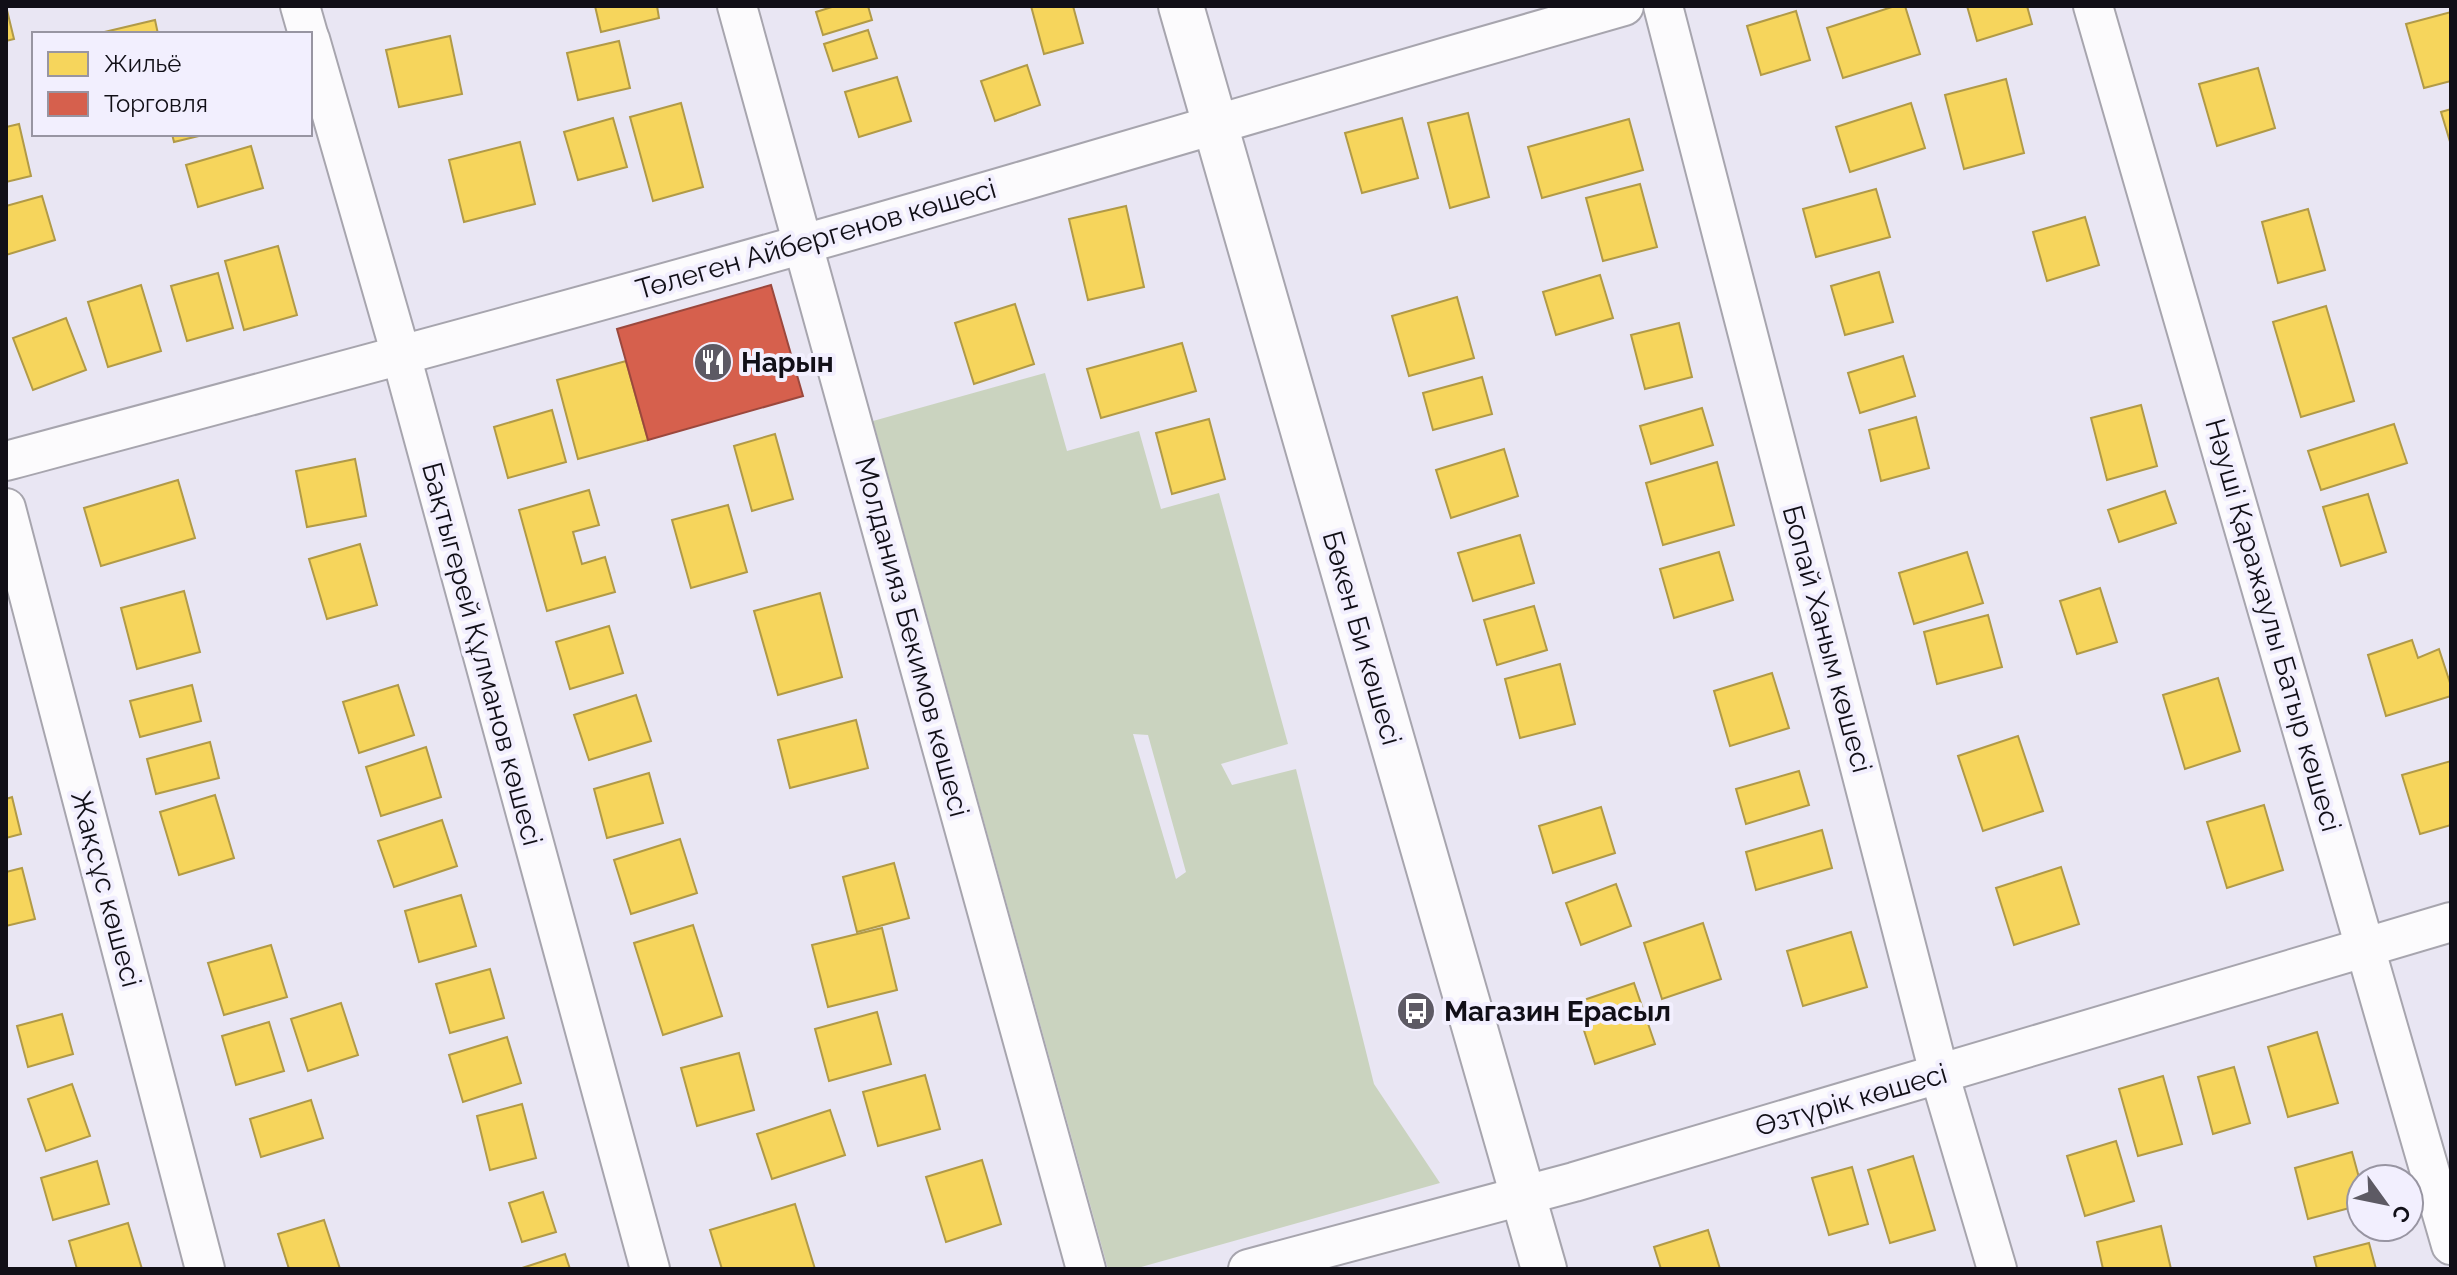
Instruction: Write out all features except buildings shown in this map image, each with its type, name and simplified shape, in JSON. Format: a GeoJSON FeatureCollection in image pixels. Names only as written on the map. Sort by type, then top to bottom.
{"type":"FeatureCollection","features":[{"type":"Feature","properties":{"kind":"street","name":"Бақтыгерей Құлманов көшесі"},"geometry":{"type":"LineString","coordinates":[[300,6],[308,32]]}},
{"type":"Feature","properties":{"kind":"street","name":"Молданияз Бекимов көшесі"},"geometry":{"type":"LineString","coordinates":[[737,6],[1086,1269]]}},
{"type":"Feature","properties":{"kind":"street","name":"Бөкен Би көшесі"},"geometry":{"type":"LineString","coordinates":[[1181,6],[1544,1269]]}},
{"type":"Feature","properties":{"kind":"street","name":"Төлеген Айбергенов көшесі"},"geometry":{"type":"LineString","coordinates":[[6,461],[401,355],[1014,183],[1624,6]]}},
{"type":"Feature","properties":{"kind":"street","name":"Бопай Ханым көшесі"},"geometry":{"type":"LineString","coordinates":[[1663,6],[1939,1073],[1997,1269]]}},
{"type":"Feature","properties":{"kind":"street","name":"Нәуші Қаражаулы Батыр көшесі"},"geometry":{"type":"LineString","coordinates":[[2093,6],[2451,1245]]}},
{"type":"Feature","properties":{"kind":"street","name":"Бақтыгерей Құлманов көшесі"},"geometry":{"type":"LineString","coordinates":[[312,47],[401,355],[650,1269]]}},
{"type":"Feature","properties":{"kind":"street","name":"Жақсұс көшесі"},"geometry":{"type":"LineString","coordinates":[[6,508],[205,1269]]}},
{"type":"Feature","properties":{"kind":"street","name":"Өзтүрік көшесі"},"geometry":{"type":"LineString","coordinates":[[1248,1269],[1523,1196],[2451,922]]}},
{"type":"Feature","properties":{"kind":"green space"},"geometry":{"type":"Polygon","coordinates":[[[1045,373],[1067,451],[1139,431],[1161,509],[1219,493],[1288,744],[1221,764],[1232,785],[1296,769],[1374,1084],[1440,1183],[1134,1269],[1108,1269],[873,421],[1045,373]],[[1133,734],[1176,879],[1186,872],[1148,735],[1133,734]]]}},
{"type":"Feature","properties":{"kind":"place","name":"Нарын"},"geometry":{"type":"Point","coordinates":[713,362]}},
{"type":"Feature","properties":{"kind":"place","name":"Магазин Ерасыл"},"geometry":{"type":"Point","coordinates":[1416,1011]}}]}
